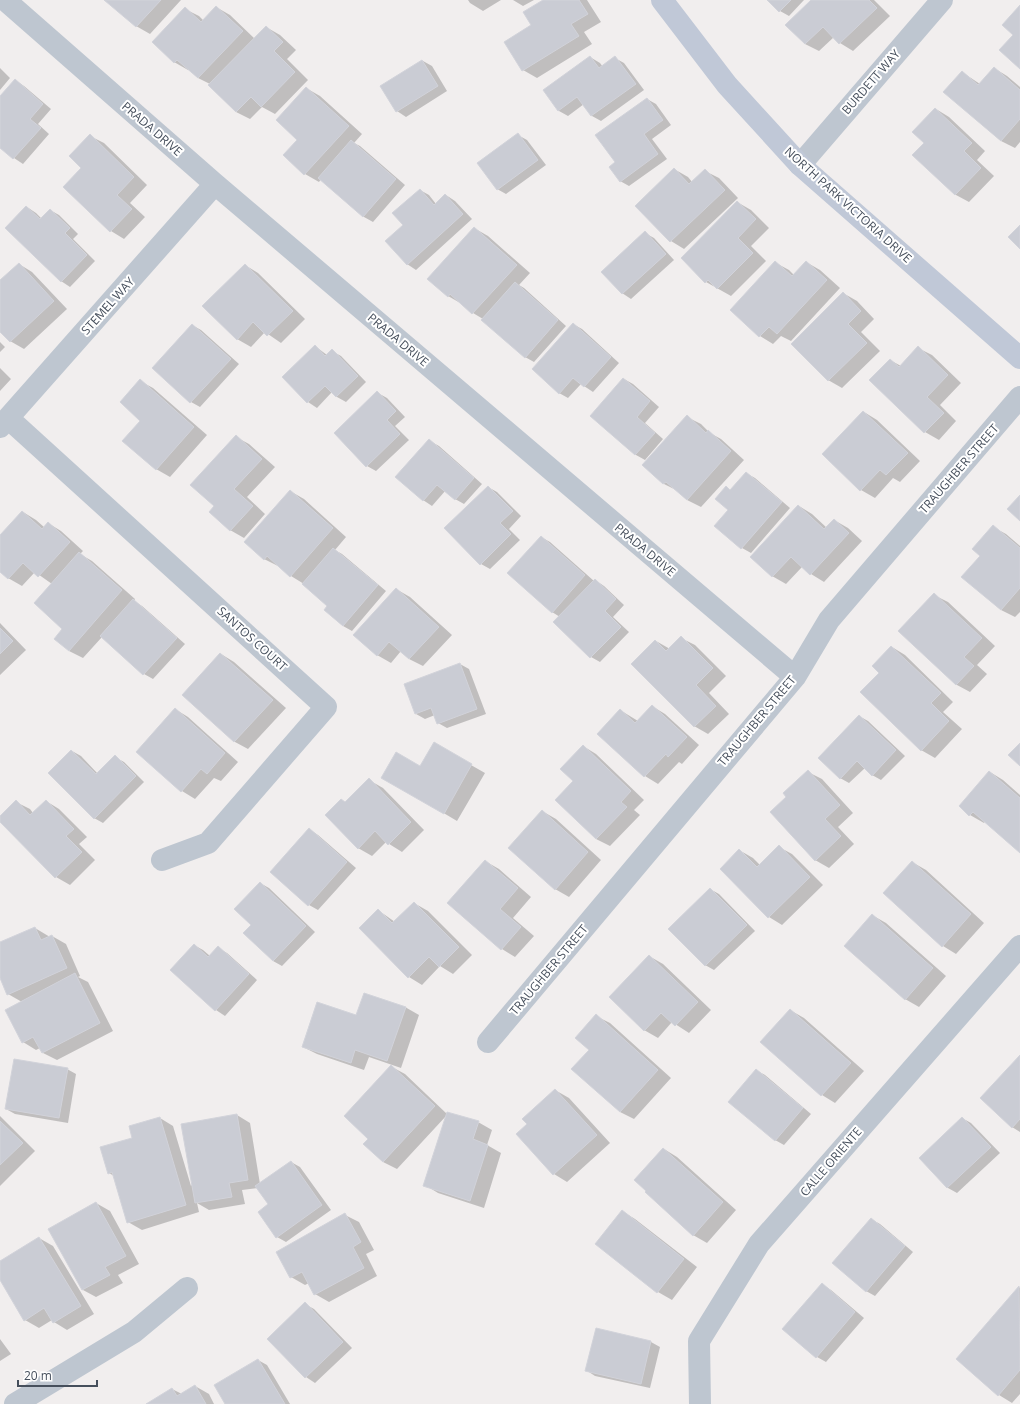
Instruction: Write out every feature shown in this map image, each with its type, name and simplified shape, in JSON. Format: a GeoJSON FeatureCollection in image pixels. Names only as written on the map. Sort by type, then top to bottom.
{"type":"FeatureCollection","features":[{"type":"Feature","properties":{"kind":"main road","name":"NORTH PARK VICTORIA DRIVE"},"geometry":{"type":"LineString","coordinates":[[662,0],[727,85],[800,165],[1020,358]]}},
{"type":"Feature","properties":{"kind":"street","name":"PRADA DRIVE"},"geometry":{"type":"LineString","coordinates":[[5,0],[215,184],[795,677]]}},
{"type":"Feature","properties":{"kind":"street","name":"BURDETT WAY"},"geometry":{"type":"LineString","coordinates":[[800,165],[942,0]]}},
{"type":"Feature","properties":{"kind":"street","name":"STEMEL WAY"},"geometry":{"type":"LineString","coordinates":[[4,422],[215,184]]}},
{"type":"Feature","properties":{"kind":"street","name":"TRAUGHBER STREET"},"geometry":{"type":"LineString","coordinates":[[488,1042],[795,677],[829,620],[1020,398]]}},
{"type":"Feature","properties":{"kind":"street","name":"SANTOS COURT"},"geometry":{"type":"LineString","coordinates":[[4,422],[326,706],[208,843],[162,860]]}},
{"type":"Feature","properties":{"kind":"street","name":"CALLE ORIENTE"},"geometry":{"type":"LineString","coordinates":[[700,1404],[699,1341],[759,1244],[1020,946]]}},
{"type":"Feature","properties":{"kind":"street"},"geometry":{"type":"LineString","coordinates":[[15,1404],[134,1332],[187,1288]]}},
{"type":"Feature","properties":{"kind":"building"},"geometry":{"type":"Polygon","coordinates":[[[104,0],[161,0],[136,27],[104,0]]]}},
{"type":"Feature","properties":{"kind":"building"},"geometry":{"type":"Polygon","coordinates":[[[543,0],[579,0],[588,14],[571,24],[579,36],[522,71],[504,42],[531,25],[523,12],[543,0]]]}},
{"type":"Feature","properties":{"kind":"building"},"geometry":{"type":"Polygon","coordinates":[[[767,0],[791,0],[779,12],[767,0]]]}},
{"type":"Feature","properties":{"kind":"building"},"geometry":{"type":"Polygon","coordinates":[[[811,0],[869,0],[877,8],[839,44],[823,27],[805,44],[785,25],[811,0]]]}},
{"type":"Feature","properties":{"kind":"building"},"geometry":{"type":"Polygon","coordinates":[[[1020,5],[1020,69],[999,50],[1013,35],[1002,25],[1020,5]]]}},
{"type":"Feature","properties":{"kind":"building"},"geometry":{"type":"Polygon","coordinates":[[[216,6],[243,31],[198,78],[177,60],[174,63],[152,42],[185,7],[201,22],[216,6]]]}},
{"type":"Feature","properties":{"kind":"building"},"geometry":{"type":"Polygon","coordinates":[[[266,26],[283,42],[274,51],[295,72],[261,107],[251,97],[236,112],[208,85],[266,26]]]}},
{"type":"Feature","properties":{"kind":"building"},"geometry":{"type":"Polygon","coordinates":[[[590,56],[599,68],[615,56],[636,84],[591,116],[577,97],[558,111],[543,90],[590,56]]]}},
{"type":"Feature","properties":{"kind":"building"},"geometry":{"type":"Polygon","coordinates":[[[422,60],[438,86],[396,112],[380,86],[422,60]]]}},
{"type":"Feature","properties":{"kind":"building"},"geometry":{"type":"Polygon","coordinates":[[[994,67],[1020,90],[1020,119],[1001,141],[943,92],[962,71],[978,85],[994,67]]]}},
{"type":"Feature","properties":{"kind":"building"},"geometry":{"type":"Polygon","coordinates":[[[15,79],[43,104],[30,119],[41,128],[13,159],[0,148],[0,96],[15,79]]]}},
{"type":"Feature","properties":{"kind":"building"},"geometry":{"type":"Polygon","coordinates":[[[306,87],[349,126],[304,175],[283,155],[297,140],[276,120],[306,87]]]}},
{"type":"Feature","properties":{"kind":"building"},"geometry":{"type":"Polygon","coordinates":[[[647,98],[663,120],[644,134],[658,154],[620,182],[609,167],[615,162],[595,135],[647,98]]]}},
{"type":"Feature","properties":{"kind":"building"},"geometry":{"type":"Polygon","coordinates":[[[935,108],[972,143],[964,151],[981,168],[955,195],[912,155],[924,143],[912,132],[935,108]]]}},
{"type":"Feature","properties":{"kind":"building"},"geometry":{"type":"Polygon","coordinates":[[[518,133],[538,160],[497,190],[477,163],[518,133]]]}},
{"type":"Feature","properties":{"kind":"building"},"geometry":{"type":"Polygon","coordinates":[[[90,134],[134,177],[117,195],[132,209],[110,232],[63,187],[81,168],[69,156],[90,134]]]}},
{"type":"Feature","properties":{"kind":"building"},"geometry":{"type":"Polygon","coordinates":[[[351,140],[396,179],[363,217],[318,178],[351,140]]]}},
{"type":"Feature","properties":{"kind":"building"},"geometry":{"type":"Polygon","coordinates":[[[674,168],[689,184],[705,169],[725,190],[670,242],[635,206],[674,168]]]}},
{"type":"Feature","properties":{"kind":"building"},"geometry":{"type":"Polygon","coordinates":[[[420,189],[434,205],[445,194],[463,214],[407,265],[385,241],[403,225],[392,213],[420,189]]]}},
{"type":"Feature","properties":{"kind":"building"},"geometry":{"type":"Polygon","coordinates":[[[737,201],[756,219],[738,238],[753,253],[717,289],[708,280],[705,283],[681,258],[737,201]]]}},
{"type":"Feature","properties":{"kind":"building"},"geometry":{"type":"Polygon","coordinates":[[[26,206],[40,219],[50,209],[70,228],[65,233],[87,255],[61,282],[5,228],[26,206]]]}},
{"type":"Feature","properties":{"kind":"building"},"geometry":{"type":"Polygon","coordinates":[[[1020,225],[1020,249],[1008,237],[1020,225]]]}},
{"type":"Feature","properties":{"kind":"building"},"geometry":{"type":"Polygon","coordinates":[[[474,227],[517,265],[472,314],[450,294],[448,297],[427,279],[474,227]]]}},
{"type":"Feature","properties":{"kind":"building"},"geometry":{"type":"Polygon","coordinates":[[[645,231],[666,254],[622,294],[601,272],[645,231]]]}},
{"type":"Feature","properties":{"kind":"building"},"geometry":{"type":"Polygon","coordinates":[[[775,261],[792,276],[806,261],[827,280],[777,334],[769,327],[759,337],[730,310],[775,261]]]}},
{"type":"Feature","properties":{"kind":"building"},"geometry":{"type":"Polygon","coordinates":[[[19,263],[54,301],[10,342],[0,332],[0,280],[19,263]]]}},
{"type":"Feature","properties":{"kind":"building"},"geometry":{"type":"Polygon","coordinates":[[[245,264],[293,311],[267,336],[253,322],[237,340],[202,306],[245,264]]]}},
{"type":"Feature","properties":{"kind":"building"},"geometry":{"type":"Polygon","coordinates":[[[515,282],[558,320],[525,358],[481,320],[515,282]]]}},
{"type":"Feature","properties":{"kind":"building"},"geometry":{"type":"Polygon","coordinates":[[[843,292],[861,311],[848,324],[867,343],[828,381],[791,344],[843,292]]]}},
{"type":"Feature","properties":{"kind":"building"},"geometry":{"type":"Polygon","coordinates":[[[573,323],[611,357],[584,387],[573,378],[559,394],[532,369],[573,323]]]}},
{"type":"Feature","properties":{"kind":"building"},"geometry":{"type":"Polygon","coordinates":[[[192,324],[231,359],[190,403],[152,368],[192,324]]]}},
{"type":"Feature","properties":{"kind":"building"},"geometry":{"type":"Polygon","coordinates":[[[315,345],[325,356],[332,349],[358,376],[336,397],[325,386],[307,403],[282,377],[315,345]]]}},
{"type":"Feature","properties":{"kind":"building"},"geometry":{"type":"Polygon","coordinates":[[[918,346],[948,375],[927,397],[944,413],[924,433],[869,380],[890,359],[899,367],[918,346]]]}},
{"type":"Feature","properties":{"kind":"building"},"geometry":{"type":"Polygon","coordinates":[[[623,378],[650,401],[637,417],[655,433],[635,455],[590,416],[623,378]]]}},
{"type":"Feature","properties":{"kind":"building"},"geometry":{"type":"Polygon","coordinates":[[[140,379],[194,427],[156,470],[122,441],[140,421],[120,402],[140,379]]]}},
{"type":"Feature","properties":{"kind":"building"},"geometry":{"type":"Polygon","coordinates":[[[377,391],[396,411],[387,420],[400,434],[366,467],[334,433],[377,391]]]}},
{"type":"Feature","properties":{"kind":"building"},"geometry":{"type":"Polygon","coordinates":[[[863,411],[908,453],[886,475],[880,470],[860,491],[822,454],[863,411]]]}},
{"type":"Feature","properties":{"kind":"building"},"geometry":{"type":"Polygon","coordinates":[[[687,415],[706,433],[708,430],[731,451],[687,500],[666,482],[663,484],[642,465],[687,415]]]}},
{"type":"Feature","properties":{"kind":"building"},"geometry":{"type":"Polygon","coordinates":[[[236,435],[262,459],[234,489],[253,506],[230,531],[209,512],[214,506],[190,485],[236,435]]]}},
{"type":"Feature","properties":{"kind":"building"},"geometry":{"type":"Polygon","coordinates":[[[429,439],[474,478],[455,500],[437,485],[423,501],[395,477],[429,439]]]}},
{"type":"Feature","properties":{"kind":"building"},"geometry":{"type":"Polygon","coordinates":[[[746,472],[782,502],[741,549],[714,526],[728,510],[715,499],[726,486],[730,490],[746,472]]]}},
{"type":"Feature","properties":{"kind":"building"},"geometry":{"type":"Polygon","coordinates":[[[488,486],[513,511],[500,523],[511,534],[480,565],[444,528],[488,486]]]}},
{"type":"Feature","properties":{"kind":"building"},"geometry":{"type":"Polygon","coordinates":[[[290,490],[333,528],[290,577],[267,556],[264,560],[244,542],[290,490]]]}},
{"type":"Feature","properties":{"kind":"building"},"geometry":{"type":"Polygon","coordinates":[[[1020,495],[1020,521],[1007,509],[1020,495]]]}},
{"type":"Feature","properties":{"kind":"building"},"geometry":{"type":"Polygon","coordinates":[[[798,505],[824,529],[834,519],[849,533],[810,575],[791,557],[772,577],[750,557],[798,505]]]}},
{"type":"Feature","properties":{"kind":"building"},"geometry":{"type":"Polygon","coordinates":[[[22,511],[42,529],[48,522],[70,542],[38,577],[23,563],[8,579],[0,572],[0,535],[22,511]]]}},
{"type":"Feature","properties":{"kind":"building"},"geometry":{"type":"Polygon","coordinates":[[[993,525],[1020,548],[1020,588],[1001,610],[961,577],[980,556],[972,549],[993,525]]]}},
{"type":"Feature","properties":{"kind":"building"},"geometry":{"type":"Polygon","coordinates":[[[541,536],[585,575],[552,613],[507,573],[541,536]]]}},
{"type":"Feature","properties":{"kind":"building"},"geometry":{"type":"Polygon","coordinates":[[[333,548],[378,585],[343,626],[324,610],[327,606],[302,584],[333,548]]]}},
{"type":"Feature","properties":{"kind":"building"},"geometry":{"type":"Polygon","coordinates":[[[79,552],[122,590],[69,651],[54,639],[62,629],[34,603],[79,552]]]}},
{"type":"Feature","properties":{"kind":"building"},"geometry":{"type":"Polygon","coordinates":[[[595,579],[616,599],[605,611],[621,627],[590,658],[553,622],[595,579]]]}},
{"type":"Feature","properties":{"kind":"building"},"geometry":{"type":"Polygon","coordinates":[[[396,588],[439,627],[409,659],[389,642],[377,656],[353,635],[396,588]]]}},
{"type":"Feature","properties":{"kind":"building"},"geometry":{"type":"Polygon","coordinates":[[[934,593],[982,638],[964,657],[974,666],[956,685],[898,631],[934,593]]]}},
{"type":"Feature","properties":{"kind":"building"},"geometry":{"type":"Polygon","coordinates":[[[133,599],[177,638],[143,675],[100,636],[133,599]]]}},
{"type":"Feature","properties":{"kind":"building"},"geometry":{"type":"Polygon","coordinates":[[[0,628],[13,641],[0,654],[0,628]]]}},
{"type":"Feature","properties":{"kind":"building"},"geometry":{"type":"Polygon","coordinates":[[[681,636],[713,668],[696,685],[716,706],[694,727],[631,664],[655,640],[666,651],[681,636]]]}},
{"type":"Feature","properties":{"kind":"building"},"geometry":{"type":"Polygon","coordinates":[[[891,646],[941,693],[931,703],[949,721],[921,751],[860,692],[879,673],[872,666],[891,646]]]}},
{"type":"Feature","properties":{"kind":"building"},"geometry":{"type":"Polygon","coordinates":[[[220,653],[273,700],[234,742],[182,695],[220,653]]]}},
{"type":"Feature","properties":{"kind":"building"},"geometry":{"type":"Polygon","coordinates":[[[460,663],[477,709],[437,724],[431,708],[415,714],[404,684],[460,663]]]}},
{"type":"Feature","properties":{"kind":"building"},"geometry":{"type":"Polygon","coordinates":[[[652,705],[687,737],[668,757],[666,754],[644,777],[597,734],[620,709],[635,723],[652,705]]]}},
{"type":"Feature","properties":{"kind":"building"},"geometry":{"type":"Polygon","coordinates":[[[175,708],[225,753],[207,774],[201,769],[181,792],[136,752],[175,708]]]}},
{"type":"Feature","properties":{"kind":"building"},"geometry":{"type":"Polygon","coordinates":[[[859,715],[896,750],[872,776],[857,761],[840,779],[818,758],[859,715]]]}},
{"type":"Feature","properties":{"kind":"building"},"geometry":{"type":"Polygon","coordinates":[[[434,742],[472,764],[444,814],[381,778],[396,752],[420,766],[434,742]]]}},
{"type":"Feature","properties":{"kind":"building"},"geometry":{"type":"Polygon","coordinates":[[[1020,743],[1020,766],[1008,755],[1020,743]]]}},
{"type":"Feature","properties":{"kind":"building"},"geometry":{"type":"Polygon","coordinates":[[[583,745],[631,791],[621,802],[627,807],[596,839],[555,800],[573,781],[560,769],[583,745]]]}},
{"type":"Feature","properties":{"kind":"building"},"geometry":{"type":"Polygon","coordinates":[[[71,750],[96,774],[115,755],[136,776],[94,819],[48,773],[71,750]]]}},
{"type":"Feature","properties":{"kind":"building"},"geometry":{"type":"Polygon","coordinates":[[[808,770],[840,805],[825,819],[841,836],[815,861],[770,812],[786,797],[783,793],[808,770]]]}},
{"type":"Feature","properties":{"kind":"building"},"geometry":{"type":"Polygon","coordinates":[[[989,771],[1020,798],[1020,853],[973,812],[969,816],[959,806],[989,771]]]}},
{"type":"Feature","properties":{"kind":"building"},"geometry":{"type":"Polygon","coordinates":[[[369,778],[411,822],[388,845],[375,831],[358,849],[325,815],[341,799],[345,802],[369,778]]]}},
{"type":"Feature","properties":{"kind":"building"},"geometry":{"type":"Polygon","coordinates":[[[16,800],[30,815],[46,800],[74,829],[66,836],[82,852],[55,878],[0,822],[0,816],[16,800]]]}},
{"type":"Feature","properties":{"kind":"building"},"geometry":{"type":"Polygon","coordinates":[[[542,810],[588,852],[555,890],[508,848],[542,810]]]}},
{"type":"Feature","properties":{"kind":"building"},"geometry":{"type":"Polygon","coordinates":[[[309,828],[347,862],[308,906],[270,872],[309,828]]]}},
{"type":"Feature","properties":{"kind":"building"},"geometry":{"type":"Polygon","coordinates":[[[779,845],[810,877],[768,918],[720,869],[739,849],[757,867],[779,845]]]}},
{"type":"Feature","properties":{"kind":"building"},"geometry":{"type":"Polygon","coordinates":[[[485,860],[518,888],[500,909],[521,927],[501,950],[447,903],[485,860]]]}},
{"type":"Feature","properties":{"kind":"building"},"geometry":{"type":"Polygon","coordinates":[[[912,861],[971,914],[942,947],[883,893],[912,861]]]}},
{"type":"Feature","properties":{"kind":"building"},"geometry":{"type":"Polygon","coordinates":[[[260,882],[306,926],[273,961],[243,933],[251,925],[234,909],[260,882]]]}},
{"type":"Feature","properties":{"kind":"building"},"geometry":{"type":"Polygon","coordinates":[[[710,888],[747,925],[705,966],[668,929],[710,888]]]}},
{"type":"Feature","properties":{"kind":"building"},"geometry":{"type":"Polygon","coordinates":[[[414,902],[459,947],[439,967],[429,957],[408,978],[359,928],[378,909],[392,923],[414,902]]]}},
{"type":"Feature","properties":{"kind":"building"},"geometry":{"type":"Polygon","coordinates":[[[872,914],[933,968],[905,1000],[844,946],[872,914]]]}},
{"type":"Feature","properties":{"kind":"building"},"geometry":{"type":"Polygon","coordinates":[[[35,927],[41,940],[52,935],[67,968],[7,995],[0,978],[0,942],[35,927]]]}},
{"type":"Feature","properties":{"kind":"building"},"geometry":{"type":"Polygon","coordinates":[[[194,944],[208,957],[218,946],[249,974],[215,1011],[170,970],[194,944]]]}},
{"type":"Feature","properties":{"kind":"building"},"geometry":{"type":"Polygon","coordinates":[[[649,955],[698,1002],[675,1026],[661,1013],[644,1031],[609,997],[649,955]]]}},
{"type":"Feature","properties":{"kind":"building"},"geometry":{"type":"Polygon","coordinates":[[[75,973],[100,1023],[42,1053],[33,1037],[22,1043],[5,1010],[75,973]]]}},
{"type":"Feature","properties":{"kind":"building"},"geometry":{"type":"Polygon","coordinates":[[[364,993],[406,1007],[387,1061],[355,1050],[351,1063],[302,1047],[317,1002],[356,1015],[364,993]]]}},
{"type":"Feature","properties":{"kind":"building"},"geometry":{"type":"Polygon","coordinates":[[[790,1009],[851,1063],[821,1096],[760,1042],[790,1009]]]}},
{"type":"Feature","properties":{"kind":"building"},"geometry":{"type":"Polygon","coordinates":[[[596,1014],[658,1070],[620,1112],[571,1069],[589,1050],[575,1038],[596,1014]]]}},
{"type":"Feature","properties":{"kind":"building"},"geometry":{"type":"Polygon","coordinates":[[[1020,1055],[1020,1119],[1012,1128],[980,1098],[1020,1055]]]}},
{"type":"Feature","properties":{"kind":"building"},"geometry":{"type":"Polygon","coordinates":[[[14,1059],[68,1068],[59,1118],[5,1109],[14,1059]]]}},
{"type":"Feature","properties":{"kind":"building"},"geometry":{"type":"Polygon","coordinates":[[[391,1065],[435,1106],[383,1162],[363,1144],[368,1139],[344,1116],[391,1065]]]}},
{"type":"Feature","properties":{"kind":"building"},"geometry":{"type":"Polygon","coordinates":[[[756,1069],[803,1108],[775,1141],[728,1102],[756,1069]]]}},
{"type":"Feature","properties":{"kind":"building"},"geometry":{"type":"Polygon","coordinates":[[[555,1089],[597,1135],[553,1175],[516,1134],[527,1124],[522,1119],[555,1089]]]}},
{"type":"Feature","properties":{"kind":"building"},"geometry":{"type":"Polygon","coordinates":[[[447,1112],[479,1121],[473,1139],[488,1145],[470,1201],[423,1186],[447,1112]]]}},
{"type":"Feature","properties":{"kind":"building"},"geometry":{"type":"Polygon","coordinates":[[[237,1114],[248,1180],[229,1183],[232,1197],[195,1203],[181,1124],[237,1114]]]}},
{"type":"Feature","properties":{"kind":"building"},"geometry":{"type":"Polygon","coordinates":[[[160,1117],[186,1205],[127,1223],[112,1172],[108,1174],[100,1147],[132,1138],[129,1126],[160,1117]]]}},
{"type":"Feature","properties":{"kind":"building"},"geometry":{"type":"Polygon","coordinates":[[[962,1117],[991,1147],[947,1188],[919,1158],[962,1117]]]}},
{"type":"Feature","properties":{"kind":"building"},"geometry":{"type":"Polygon","coordinates":[[[0,1121],[23,1143],[0,1165],[0,1121]]]}},
{"type":"Feature","properties":{"kind":"building"},"geometry":{"type":"Polygon","coordinates":[[[663,1148],[723,1202],[693,1236],[634,1180],[663,1148]]]}},
{"type":"Feature","properties":{"kind":"building"},"geometry":{"type":"Polygon","coordinates":[[[291,1161],[322,1205],[276,1238],[258,1212],[268,1204],[255,1186],[291,1161]]]}},
{"type":"Feature","properties":{"kind":"building"},"geometry":{"type":"Polygon","coordinates":[[[96,1202],[126,1256],[105,1267],[110,1275],[82,1290],[48,1229],[96,1202]]]}},
{"type":"Feature","properties":{"kind":"building"},"geometry":{"type":"Polygon","coordinates":[[[622,1210],[684,1259],[657,1293],[595,1244],[622,1210]]]}},
{"type":"Feature","properties":{"kind":"building"},"geometry":{"type":"Polygon","coordinates":[[[345,1213],[361,1242],[353,1247],[364,1268],[314,1295],[302,1272],[290,1278],[276,1252],[345,1213]]]}},
{"type":"Feature","properties":{"kind":"building"},"geometry":{"type":"Polygon","coordinates":[[[871,1218],[905,1246],[866,1292],[832,1263],[871,1218]]]}},
{"type":"Feature","properties":{"kind":"building"},"geometry":{"type":"Polygon","coordinates":[[[39,1237],[81,1306],[53,1323],[44,1308],[24,1321],[0,1280],[0,1261],[39,1237]]]}},
{"type":"Feature","properties":{"kind":"building"},"geometry":{"type":"Polygon","coordinates":[[[822,1283],[855,1312],[816,1358],[782,1329],[822,1283]]]}},
{"type":"Feature","properties":{"kind":"building"},"geometry":{"type":"Polygon","coordinates":[[[1019,1286],[1020,1370],[998,1396],[956,1359],[1019,1286]]]}},
{"type":"Feature","properties":{"kind":"building"},"geometry":{"type":"Polygon","coordinates":[[[305,1302],[343,1342],[305,1378],[267,1339],[305,1302]]]}},
{"type":"Feature","properties":{"kind":"building"},"geometry":{"type":"Polygon","coordinates":[[[596,1328],[651,1341],[641,1384],[585,1371],[596,1328]]]}},
{"type":"Feature","properties":{"kind":"building"},"geometry":{"type":"Polygon","coordinates":[[[258,1359],[285,1404],[225,1404],[214,1385],[258,1359]]]}},
{"type":"Feature","properties":{"kind":"building"},"geometry":{"type":"Polygon","coordinates":[[[195,1385],[206,1404],[146,1404],[172,1388],[177,1396],[195,1385]]]}}]}
